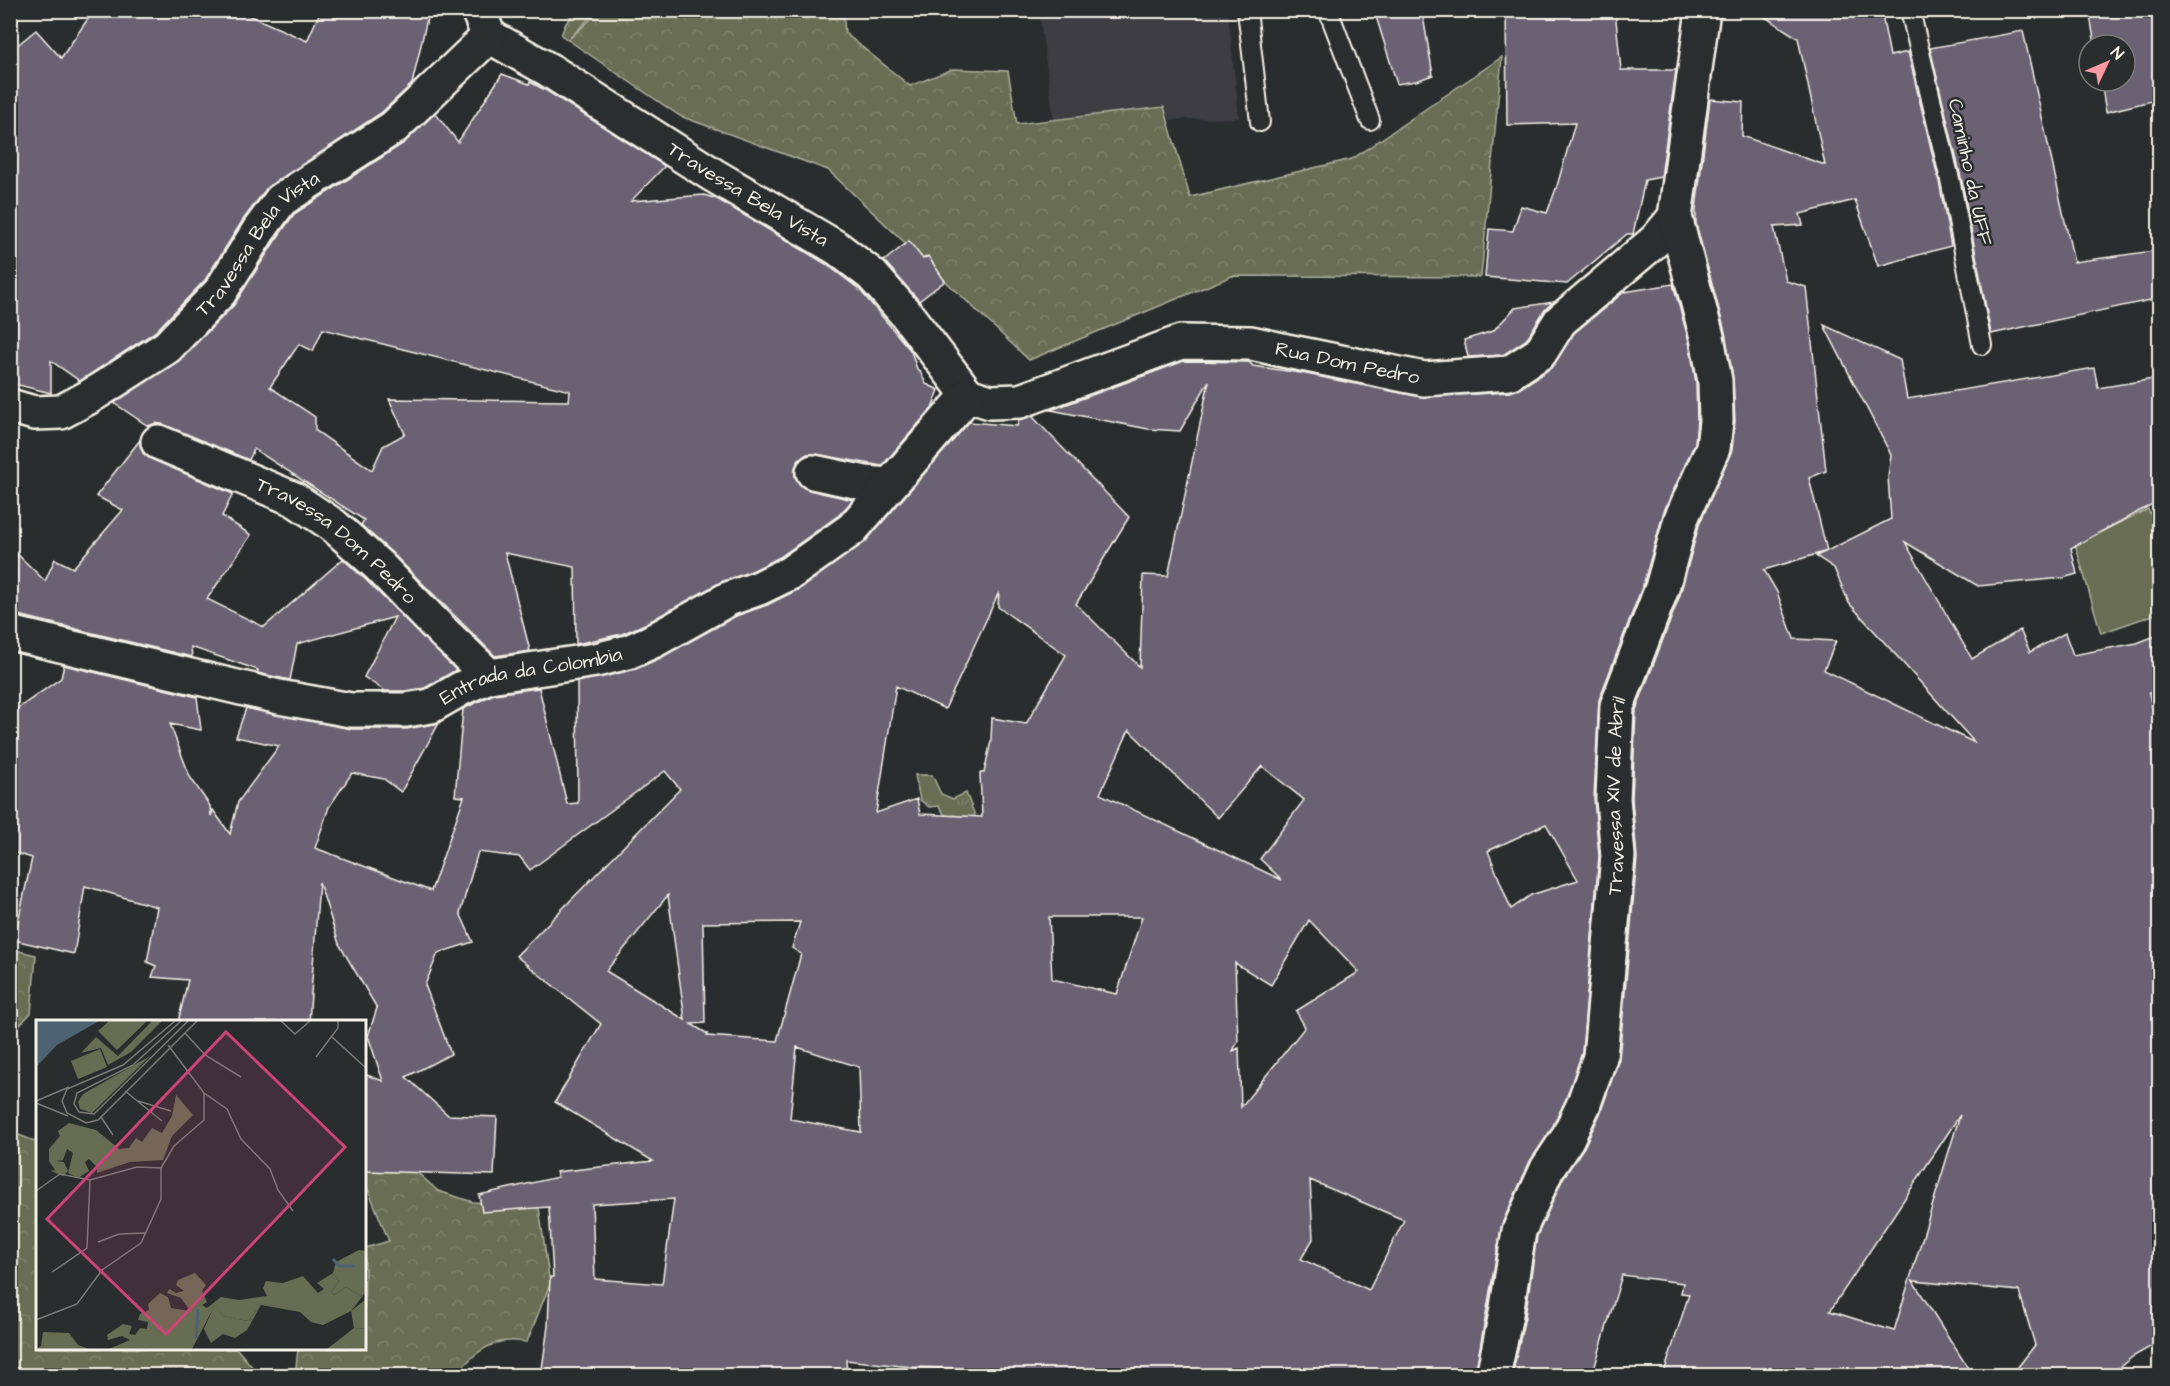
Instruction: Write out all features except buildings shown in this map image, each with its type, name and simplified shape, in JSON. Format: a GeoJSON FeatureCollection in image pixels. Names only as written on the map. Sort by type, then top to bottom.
{"type":"FeatureCollection","features":[{"type":"Feature","properties":{"kind":"street"},"geometry":{"type":"LineString","coordinates":[[1676,217],[1703,10]]}},
{"type":"Feature","properties":{"kind":"street","name":"Travessa Bela Vista"},"geometry":{"type":"LineString","coordinates":[[10,406],[34,413],[61,412],[89,397],[167,347],[220,292],[259,230],[281,201],[394,127],[484,23],[549,70],[704,170],[837,248],[872,275],[907,315],[968,395]]}},
{"type":"Feature","properties":{"kind":"street","name":"Rua Dom Pedro"},"geometry":{"type":"LineString","coordinates":[[968,395],[990,402],[1020,401],[1181,342],[1251,343],[1424,379],[1509,373],[1540,353],[1560,321],[1656,240],[1676,217]]}},
{"type":"Feature","properties":{"kind":"street","name":"Travessa XIV de Abril"},"geometry":{"type":"LineString","coordinates":[[1493,1376],[1506,1314],[1519,1231],[1547,1169],[1567,1139],[1583,1106],[1600,1057],[1618,856],[1613,799],[1617,706],[1662,588],[1681,519],[1713,448],[1716,421],[1713,370],[1707,337],[1676,217]]}},
{"type":"Feature","properties":{"kind":"street","name":"Entrada da Colombia"},"geometry":{"type":"LineString","coordinates":[[10,633],[279,698],[351,710],[406,710],[431,706],[489,676],[596,660],[628,651],[653,641],[728,599],[759,588],[790,573],[852,529],[968,395]]}},
{"type":"Feature","properties":{"kind":"street","name":"Travessa Dom Pedro"},"geometry":{"type":"LineString","coordinates":[[158,442],[294,500],[333,525],[380,566],[489,676]]}},
{"type":"Feature","properties":{"kind":"street"},"geometry":{"type":"LineString","coordinates":[[813,472],[865,483],[888,485]]}},
{"type":"Feature","properties":{"kind":"lane"},"geometry":{"type":"LineString","coordinates":[[1247,10],[1260,122]]}},
{"type":"Feature","properties":{"kind":"lane"},"geometry":{"type":"LineString","coordinates":[[1328,10],[1370,120]]}},
{"type":"Feature","properties":{"kind":"lane","name":"Caminho da UFF"},"geometry":{"type":"LineString","coordinates":[[1910,10],[1951,184],[1982,345]]}},
{"type":"Feature","properties":{"kind":"shaded area"},"geometry":{"type":"Polygon","coordinates":[[[1039,11],[1228,11],[1239,118],[1054,122],[1039,11]]]}},
{"type":"Feature","properties":{"kind":"green space"},"geometry":{"type":"Polygon","coordinates":[[[596,10],[568,40],[561,35],[566,23],[572,17],[561,11],[596,10]]]}},
{"type":"Feature","properties":{"kind":"green space"},"geometry":{"type":"Polygon","coordinates":[[[600,11],[843,11],[845,33],[910,86],[953,69],[1008,71],[1017,124],[1164,107],[1190,197],[1352,159],[1502,57],[1481,277],[1232,276],[1029,360],[828,170],[680,116],[568,40],[600,11]]]}},
{"type":"Feature","properties":{"kind":"green space"},"geometry":{"type":"Polygon","coordinates":[[[2148,509],[2159,534],[2159,613],[2101,633],[2075,544],[2148,509]]]}},
{"type":"Feature","properties":{"kind":"green space"},"geometry":{"type":"Polygon","coordinates":[[[915,775],[932,775],[941,794],[953,799],[966,793],[976,818],[953,815],[954,821],[944,814],[939,806],[929,807],[920,800],[915,775]]]}},
{"type":"Feature","properties":{"kind":"green space"},"geometry":{"type":"Polygon","coordinates":[[[11,949],[36,955],[31,1013],[11,1034],[11,949]]]}},
{"type":"Feature","properties":{"kind":"green space"},"geometry":{"type":"Polygon","coordinates":[[[11,1132],[36,1142],[36,1350],[238,1350],[259,1375],[11,1375],[11,1132]]]}},
{"type":"Feature","properties":{"kind":"green space"},"geometry":{"type":"Polygon","coordinates":[[[393,1151],[438,1191],[473,1202],[539,1208],[550,1284],[527,1342],[513,1341],[494,1344],[472,1357],[459,1375],[295,1376],[298,1350],[366,1350],[366,1248],[389,1241],[366,1184],[366,1164],[393,1151]]]}}]}
